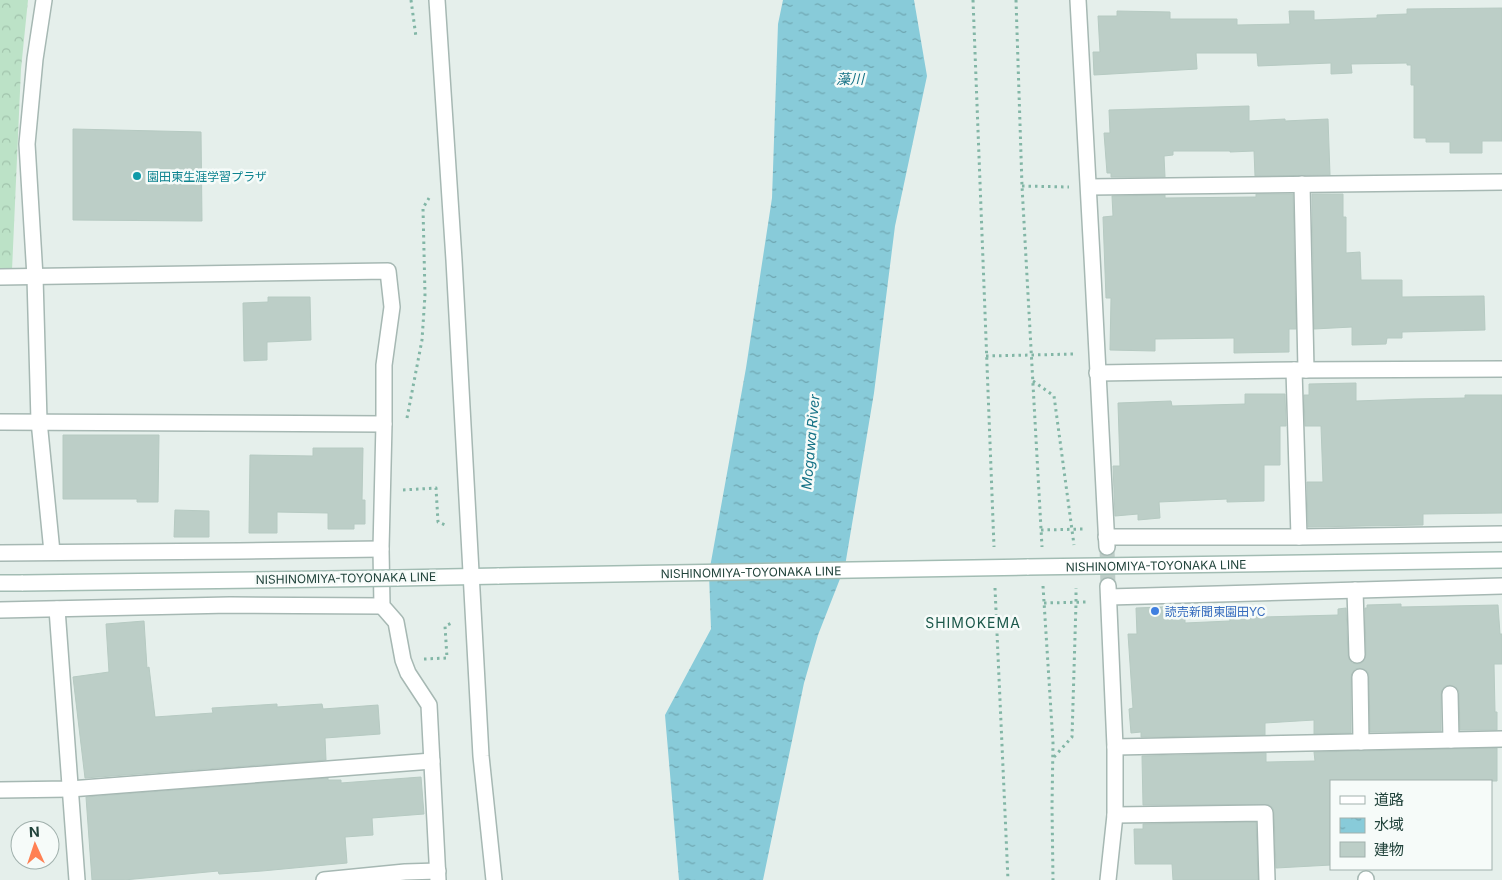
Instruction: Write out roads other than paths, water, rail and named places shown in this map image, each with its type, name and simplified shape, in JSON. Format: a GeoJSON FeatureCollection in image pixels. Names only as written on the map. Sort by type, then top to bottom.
{"type":"FeatureCollection","features":[{"type":"Feature","properties":{"kind":"street"},"geometry":{"type":"LineString","coordinates":[[44,0],[35,59],[27,144],[35,277],[39,421],[52,552]]}},
{"type":"Feature","properties":{"kind":"street"},"geometry":{"type":"LineString","coordinates":[[438,0],[481,756],[494,880]]}},
{"type":"Feature","properties":{"kind":"street"},"geometry":{"type":"LineString","coordinates":[[1078,0],[1106,542],[1502,534]]}},
{"type":"Feature","properties":{"kind":"street"},"geometry":{"type":"LineString","coordinates":[[1089,187],[1502,182]]}},
{"type":"Feature","properties":{"kind":"street"},"geometry":{"type":"LineString","coordinates":[[1299,537],[1302,184]]}},
{"type":"Feature","properties":{"kind":"street"},"geometry":{"type":"LineString","coordinates":[[0,277],[388,271],[392,307],[384,365],[382,606],[396,622],[403,660],[408,673],[429,705],[438,875],[405,872],[324,880]]}},
{"type":"Feature","properties":{"kind":"street"},"geometry":{"type":"LineString","coordinates":[[1097,373],[1502,369]]}},
{"type":"Feature","properties":{"kind":"street"},"geometry":{"type":"LineString","coordinates":[[0,422],[384,424]]}},
{"type":"Feature","properties":{"kind":"street"},"geometry":{"type":"LineString","coordinates":[[0,553],[381,549]]}},
{"type":"Feature","properties":{"kind":"street","name":"NISHINOMIYA-TOYONAKA LINE"},"geometry":{"type":"LineString","coordinates":[[0,583],[1502,560]]}},
{"type":"Feature","properties":{"kind":"street"},"geometry":{"type":"LineString","coordinates":[[1108,880],[1115,815],[1115,747],[1108,591],[1355,590],[1502,586]]}},
{"type":"Feature","properties":{"kind":"street"},"geometry":{"type":"LineString","coordinates":[[1355,590],[1357,654]]}},
{"type":"Feature","properties":{"kind":"street"},"geometry":{"type":"LineString","coordinates":[[0,610],[230,605],[382,606]]}},
{"type":"Feature","properties":{"kind":"street"},"geometry":{"type":"LineString","coordinates":[[57,609],[77,880]]}},
{"type":"Feature","properties":{"kind":"street"},"geometry":{"type":"LineString","coordinates":[[1360,677],[1361,742]]}},
{"type":"Feature","properties":{"kind":"street"},"geometry":{"type":"LineString","coordinates":[[1450,694],[1451,740]]}},
{"type":"Feature","properties":{"kind":"street"},"geometry":{"type":"LineString","coordinates":[[1115,747],[1502,739]]}},
{"type":"Feature","properties":{"kind":"street"},"geometry":{"type":"LineString","coordinates":[[0,790],[70,789],[432,761]]}},
{"type":"Feature","properties":{"kind":"street"},"geometry":{"type":"LineString","coordinates":[[1115,815],[1265,813],[1267,880]]}},
{"type":"Feature","properties":{"kind":"water","name":"藻川"},"geometry":{"type":"Polygon","coordinates":[[[783,0],[914,0],[927,76],[895,226],[874,393],[845,566],[818,635],[804,683],[763,880],[679,880],[665,715],[711,629],[709,573],[746,368],[772,198],[778,24],[783,0]]]}},
{"type":"Feature","properties":{"kind":"tunnel"},"geometry":{"type":"LineString","coordinates":[[1107,547],[1108,586]]}},
{"type":"Feature","properties":{"kind":"place","name":"園田東生涯学習プラザ"},"geometry":{"type":"Point","coordinates":[137,176]}},
{"type":"Feature","properties":{"kind":"place","name":"読売新聞東園田YC"},"geometry":{"type":"Point","coordinates":[1155,611]}},
{"type":"Feature","properties":{"kind":"district","name":"SHIMOKEMA"},"geometry":{"type":"Point","coordinates":[973,622]}},
{"type":"Feature","properties":{"kind":"water label","name":"Mogawa River"},"geometry":{"type":"Point","coordinates":[810,442]}}]}
